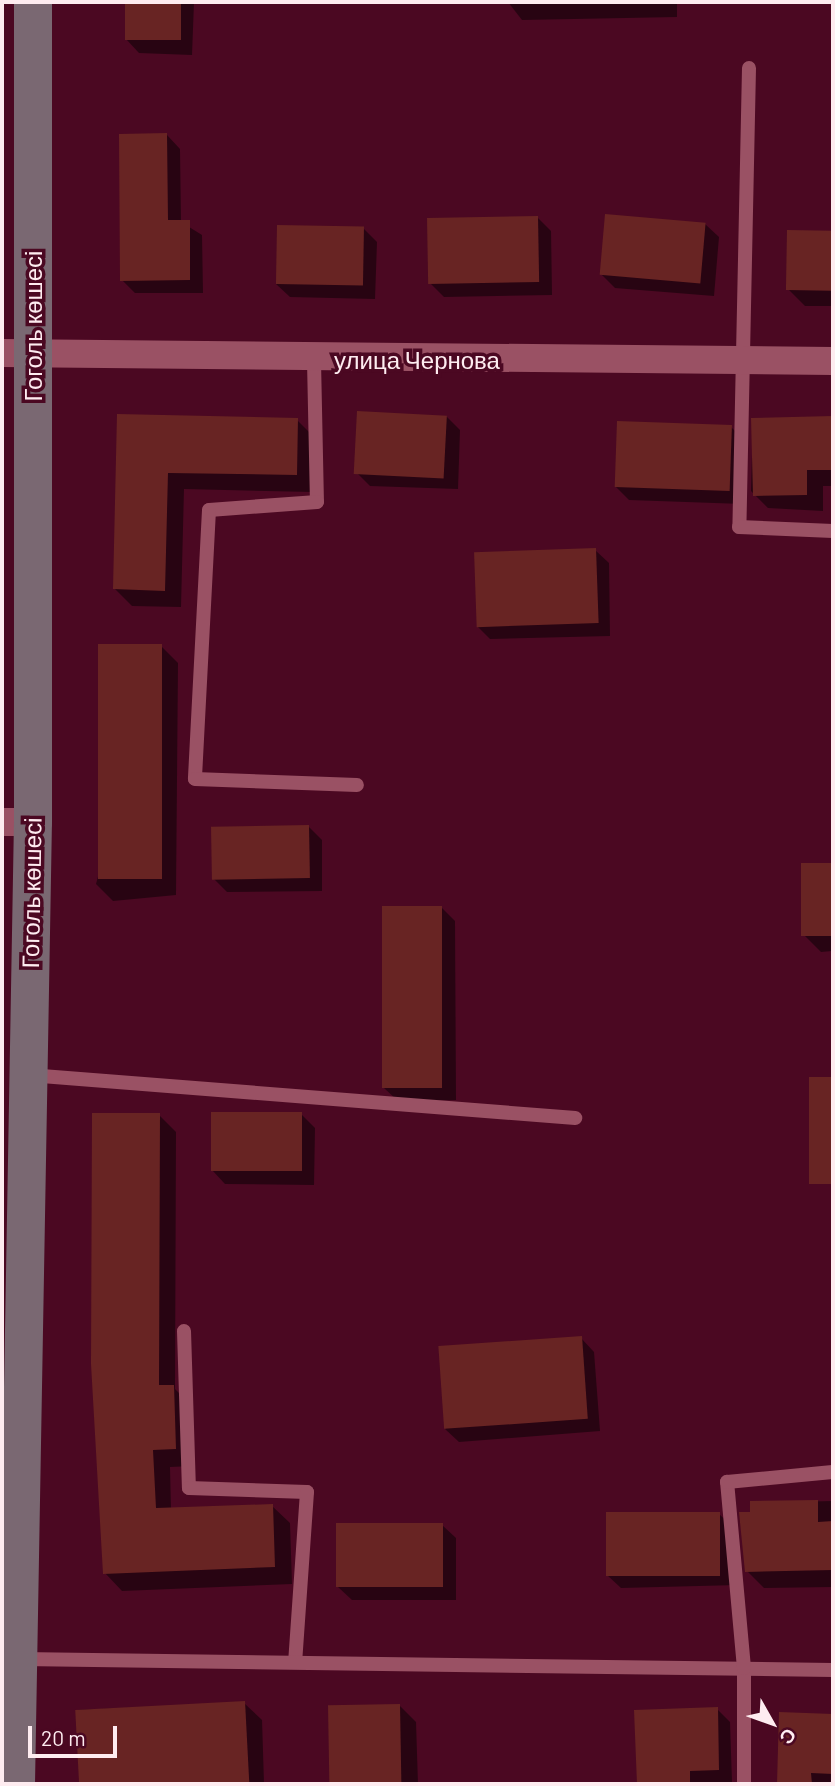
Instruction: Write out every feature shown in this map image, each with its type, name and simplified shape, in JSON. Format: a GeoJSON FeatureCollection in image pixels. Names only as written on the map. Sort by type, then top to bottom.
{"type":"FeatureCollection","features":[{"type":"Feature","properties":{"kind":"main road","name":"Гоголь көшесі"},"geometry":{"type":"LineString","coordinates":[[16,1784],[9,1659],[13,1150],[28,1075],[17,822],[18,354],[33,2]]}},
{"type":"Feature","properties":{"kind":"street","name":"улица Чернова"},"geometry":{"type":"LineString","coordinates":[[18,354],[314,361],[746,357],[833,361]]}},
{"type":"Feature","properties":{"kind":"lane"},"geometry":{"type":"LineString","coordinates":[[749,68],[746,357],[739,527],[833,531]]}},
{"type":"Feature","properties":{"kind":"lane"},"geometry":{"type":"LineString","coordinates":[[314,361],[317,502],[209,510],[195,779],[357,785]]}},
{"type":"Feature","properties":{"kind":"lane"},"geometry":{"type":"LineString","coordinates":[[28,1075],[575,1118]]}},
{"type":"Feature","properties":{"kind":"lane"},"geometry":{"type":"LineString","coordinates":[[184,1331],[189,1488],[307,1492],[295,1662]]}},
{"type":"Feature","properties":{"kind":"lane"},"geometry":{"type":"LineString","coordinates":[[744,1784],[744,1668],[727,1482],[833,1472]]}},
{"type":"Feature","properties":{"kind":"lane"},"geometry":{"type":"LineString","coordinates":[[9,1659],[833,1670]]}},
{"type":"Feature","properties":{"kind":"building"},"geometry":{"type":"Polygon","coordinates":[[[125,2],[181,2],[181,40],[125,40],[125,2]]]}},
{"type":"Feature","properties":{"kind":"building"},"geometry":{"type":"Polygon","coordinates":[[[167,133],[168,220],[190,220],[190,280],[120,281],[119,134],[167,133]]]}},
{"type":"Feature","properties":{"kind":"building"},"geometry":{"type":"Polygon","coordinates":[[[605,214],[706,223],[700,284],[600,275],[605,214]]]}},
{"type":"Feature","properties":{"kind":"building"},"geometry":{"type":"Polygon","coordinates":[[[538,216],[539,282],[428,284],[427,218],[538,216]]]}},
{"type":"Feature","properties":{"kind":"building"},"geometry":{"type":"Polygon","coordinates":[[[277,225],[364,227],[363,286],[276,284],[277,225]]]}},
{"type":"Feature","properties":{"kind":"building"},"geometry":{"type":"Polygon","coordinates":[[[787,230],[833,231],[832,291],[786,290],[787,230]]]}},
{"type":"Feature","properties":{"kind":"building"},"geometry":{"type":"Polygon","coordinates":[[[357,411],[447,416],[444,479],[354,474],[357,411]]]}},
{"type":"Feature","properties":{"kind":"building"},"geometry":{"type":"Polygon","coordinates":[[[117,414],[298,418],[297,475],[168,473],[165,591],[113,589],[117,414]]]}},
{"type":"Feature","properties":{"kind":"building"},"geometry":{"type":"Polygon","coordinates":[[[833,416],[833,470],[807,470],[807,495],[753,496],[751,418],[833,416]]]}},
{"type":"Feature","properties":{"kind":"building"},"geometry":{"type":"Polygon","coordinates":[[[617,421],[732,425],[730,491],[615,487],[617,421]]]}},
{"type":"Feature","properties":{"kind":"building"},"geometry":{"type":"Polygon","coordinates":[[[596,548],[599,623],[477,627],[474,552],[596,548]]]}},
{"type":"Feature","properties":{"kind":"building"},"geometry":{"type":"Polygon","coordinates":[[[98,644],[162,644],[162,879],[98,879],[98,644]]]}},
{"type":"Feature","properties":{"kind":"building"},"geometry":{"type":"Polygon","coordinates":[[[309,825],[310,878],[212,880],[211,827],[309,825]]]}},
{"type":"Feature","properties":{"kind":"building"},"geometry":{"type":"Polygon","coordinates":[[[801,863],[833,863],[833,936],[801,936],[801,863]]]}},
{"type":"Feature","properties":{"kind":"building"},"geometry":{"type":"Polygon","coordinates":[[[382,906],[442,906],[442,1088],[382,1088],[382,906]]]}},
{"type":"Feature","properties":{"kind":"building"},"geometry":{"type":"Polygon","coordinates":[[[809,1077],[833,1077],[833,1184],[809,1184],[809,1077]]]}},
{"type":"Feature","properties":{"kind":"building"},"geometry":{"type":"Polygon","coordinates":[[[211,1112],[302,1112],[302,1171],[211,1171],[211,1112]]]}},
{"type":"Feature","properties":{"kind":"building"},"geometry":{"type":"Polygon","coordinates":[[[92,1113],[160,1113],[159,1385],[174,1385],[176,1449],[153,1450],[156,1508],[273,1504],[275,1567],[103,1574],[91,1364],[92,1113]]]}},
{"type":"Feature","properties":{"kind":"building"},"geometry":{"type":"Polygon","coordinates":[[[582,1336],[588,1419],[444,1429],[438,1346],[582,1336]]]}},
{"type":"Feature","properties":{"kind":"building"},"geometry":{"type":"Polygon","coordinates":[[[818,1500],[818,1522],[833,1521],[833,1570],[745,1572],[739,1512],[750,1512],[750,1501],[818,1500]]]}},
{"type":"Feature","properties":{"kind":"building"},"geometry":{"type":"Polygon","coordinates":[[[606,1512],[720,1512],[720,1576],[606,1576],[606,1512]]]}},
{"type":"Feature","properties":{"kind":"building"},"geometry":{"type":"Polygon","coordinates":[[[336,1523],[443,1523],[443,1587],[336,1587],[336,1523]]]}},
{"type":"Feature","properties":{"kind":"building"},"geometry":{"type":"Polygon","coordinates":[[[245,1701],[249,1782],[79,1784],[75,1710],[245,1701]]]}},
{"type":"Feature","properties":{"kind":"building"},"geometry":{"type":"Polygon","coordinates":[[[400,1704],[401,1784],[329,1784],[328,1705],[400,1704]]]}},
{"type":"Feature","properties":{"kind":"building"},"geometry":{"type":"Polygon","coordinates":[[[718,1707],[719,1770],[690,1771],[690,1784],[637,1784],[634,1710],[718,1707]]]}},
{"type":"Feature","properties":{"kind":"building"},"geometry":{"type":"Polygon","coordinates":[[[779,1712],[833,1714],[833,1774],[811,1773],[812,1784],[777,1784],[779,1712]]]}}]}
